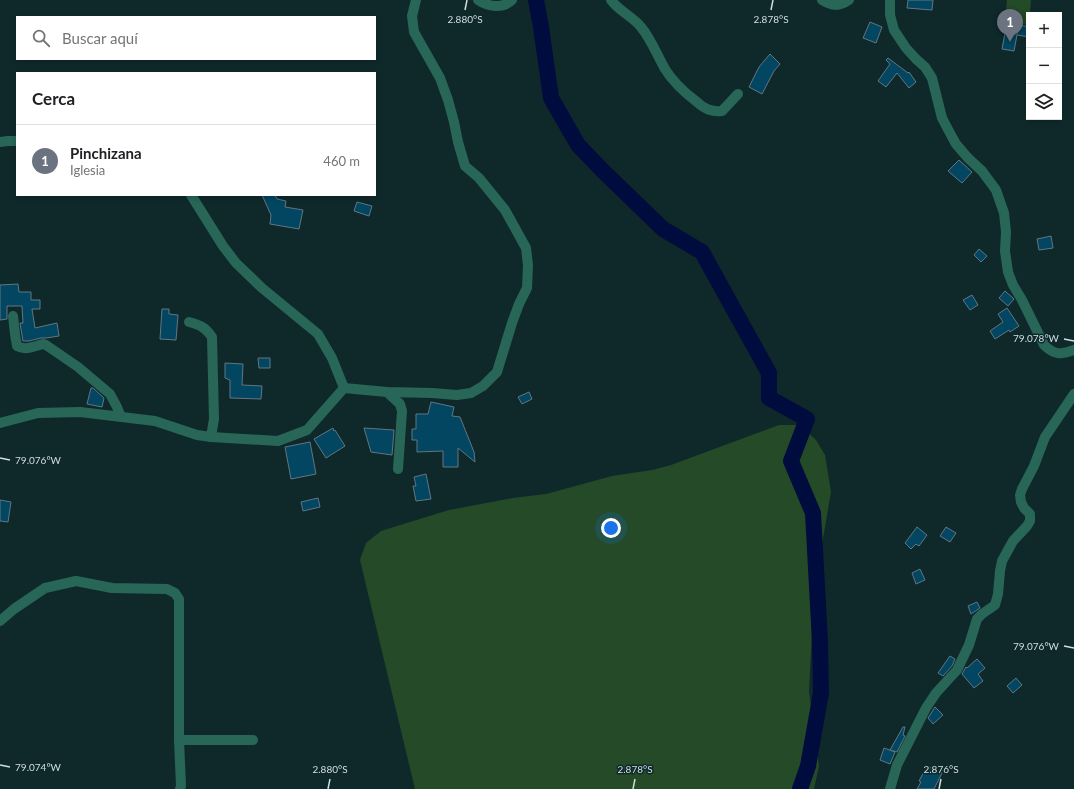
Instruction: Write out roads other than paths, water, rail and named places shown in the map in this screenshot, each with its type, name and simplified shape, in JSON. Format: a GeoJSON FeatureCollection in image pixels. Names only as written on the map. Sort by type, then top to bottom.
{"type":"FeatureCollection","features":[{"type":"Feature","properties":{"kind":"street"},"geometry":{"type":"LineString","coordinates":[[344,388],[387,392],[457,395],[471,393],[483,386],[497,372],[512,323],[527,288],[528,265],[526,248],[505,210],[479,178],[465,166],[448,100],[440,78],[414,32],[412,16],[416,0]]}},
{"type":"Feature","properties":{"kind":"street"},"geometry":{"type":"LineString","coordinates":[[478,0],[493,6],[502,6],[512,0]]}},
{"type":"Feature","properties":{"kind":"street"},"geometry":{"type":"LineString","coordinates":[[611,0],[640,26],[653,45],[665,69],[683,92],[707,110],[715,112],[722,111],[738,94]]}},
{"type":"Feature","properties":{"kind":"street"},"geometry":{"type":"LineString","coordinates":[[822,0],[830,4],[838,5],[849,0]]}},
{"type":"Feature","properties":{"kind":"street"},"geometry":{"type":"LineString","coordinates":[[890,0],[890,15],[894,30],[906,48],[925,68],[932,78],[942,118],[956,144],[982,171],[996,190],[1004,213],[1008,272],[1013,285],[1044,345],[1054,352],[1063,354],[1074,350]]}},
{"type":"Feature","properties":{"kind":"street"},"geometry":{"type":"LineString","coordinates":[[0,142],[16,141]]}},
{"type":"Feature","properties":{"kind":"street"},"geometry":{"type":"LineString","coordinates":[[192,196],[236,263],[262,288],[318,334],[332,358],[344,388]]}},
{"type":"Feature","properties":{"kind":"street"},"geometry":{"type":"LineString","coordinates":[[13,316],[14,334],[17,346],[24,348],[43,344],[72,362],[110,394],[117,407],[120,417]]}},
{"type":"Feature","properties":{"kind":"street"},"geometry":{"type":"LineString","coordinates":[[189,322],[201,326],[208,331],[212,337],[214,419],[212,437]]}},
{"type":"Feature","properties":{"kind":"street"},"geometry":{"type":"LineString","coordinates":[[0,423],[38,412],[80,412],[155,421],[197,435],[278,441],[307,430],[344,388]]}},
{"type":"Feature","properties":{"kind":"street"},"geometry":{"type":"LineString","coordinates":[[387,392],[400,404],[402,411],[398,469]]}},
{"type":"Feature","properties":{"kind":"street"},"geometry":{"type":"LineString","coordinates":[[890,789],[897,765],[926,708],[936,693],[957,670],[969,645],[977,619],[995,605],[1002,562],[1013,541],[1030,521],[1030,514],[1021,502],[1020,495],[1022,489],[1034,466],[1044,437],[1074,394]]}},
{"type":"Feature","properties":{"kind":"street"},"geometry":{"type":"LineString","coordinates":[[0,620],[45,588],[76,581],[112,588],[167,589],[175,593],[179,599],[180,789]]}},
{"type":"Feature","properties":{"kind":"street"},"geometry":{"type":"LineString","coordinates":[[180,740],[253,740]]}},
{"type":"Feature","properties":{"kind":"waterway"},"geometry":{"type":"LineString","coordinates":[[536,0],[551,98],[578,145],[663,229],[702,252],[769,373],[769,398],[807,419],[791,461],[813,513],[820,642],[821,693],[808,766],[800,789]]}},
{"type":"Feature","properties":{"kind":"place","name":"Pinchizana"},"geometry":{"type":"Point","coordinates":[1010,42]}}]}
